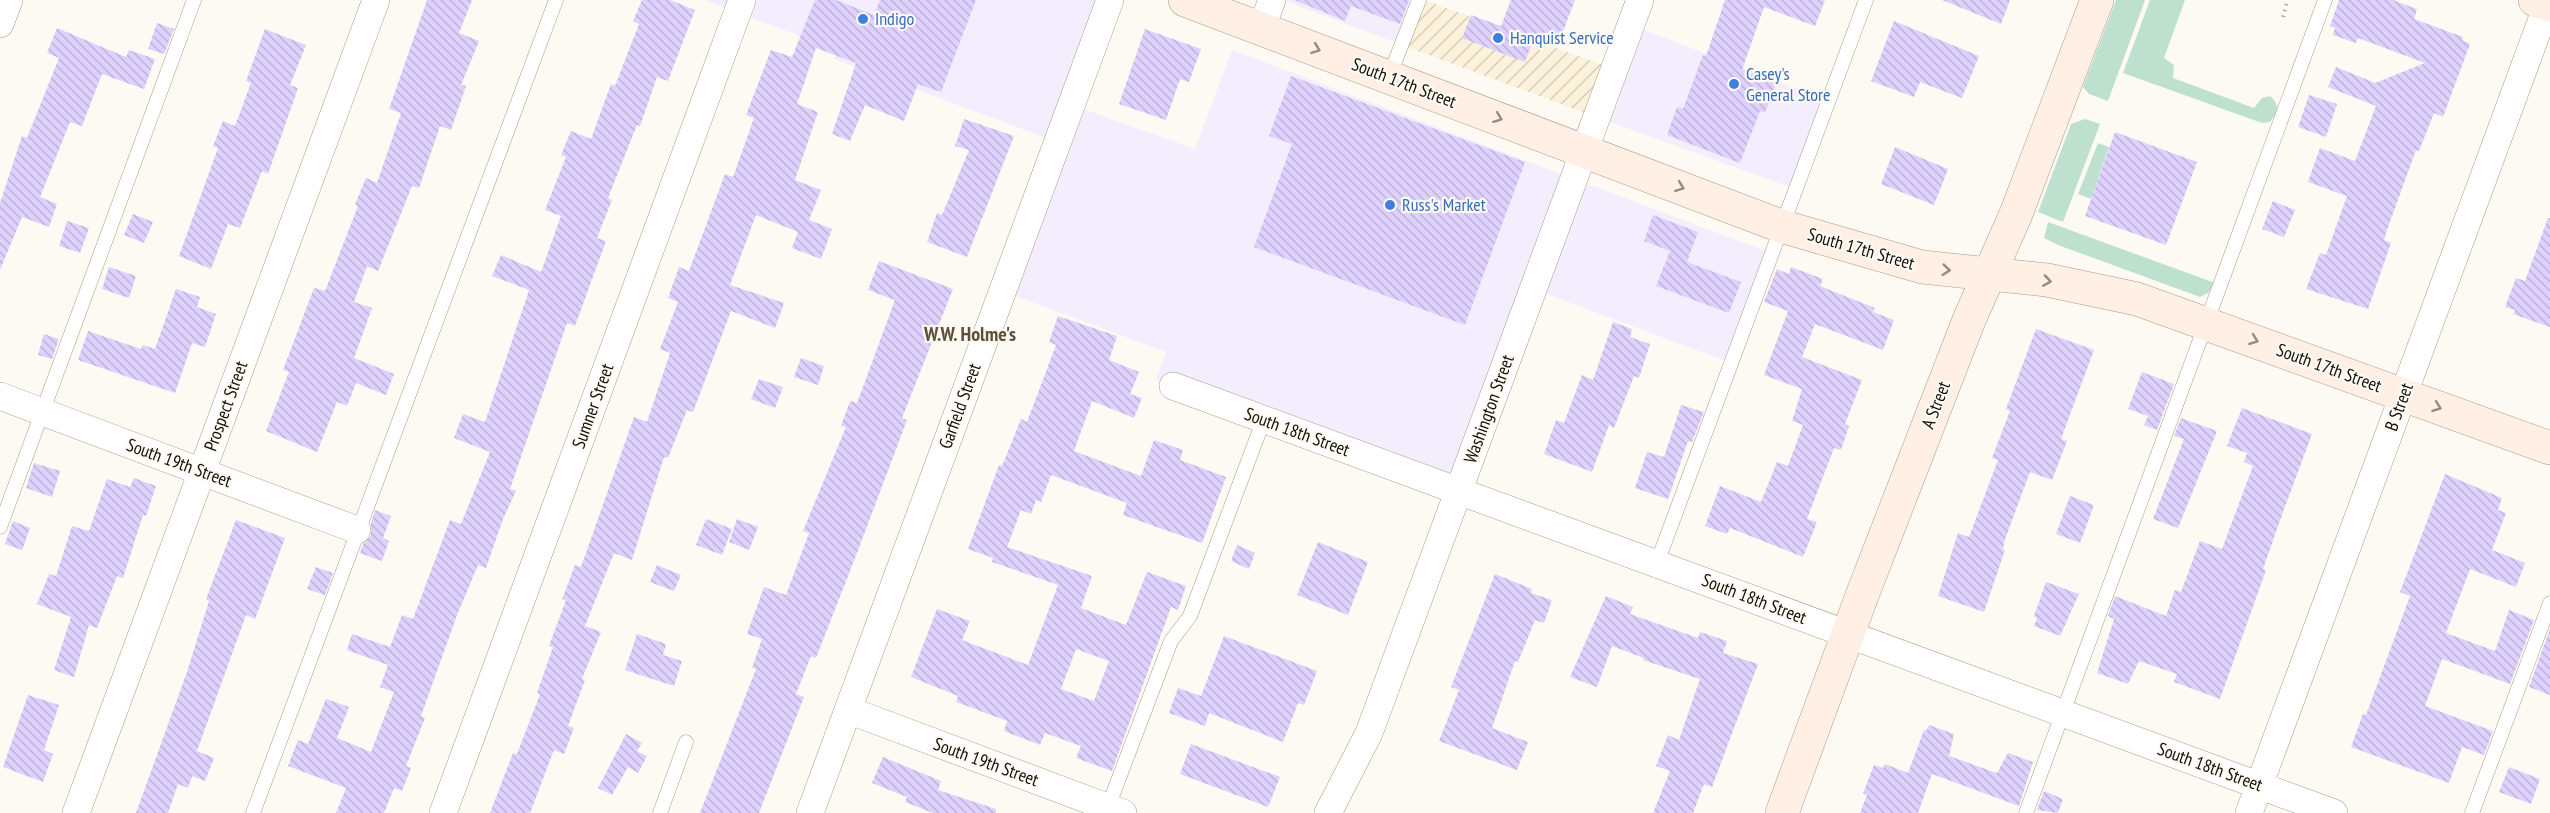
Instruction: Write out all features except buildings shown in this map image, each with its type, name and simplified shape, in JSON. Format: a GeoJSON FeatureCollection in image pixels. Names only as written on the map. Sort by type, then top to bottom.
{"type":"FeatureCollection","features":[{"type":"Feature","properties":{"kind":"main road","name":"South 17th Street"},"geometry":{"type":"LineString","coordinates":[[1185,0],[1266,14],[1389,77],[1781,226],[1922,267],[2047,280],[2110,292],[2164,307],[2550,448]]}},
{"type":"Feature","properties":{"kind":"main road","name":"A Street"},"geometry":{"type":"LineString","coordinates":[[1782,813],[1848,634],[1989,274],[2016,214],[2097,0]]}},
{"type":"Feature","properties":{"kind":"street"},"geometry":{"type":"LineString","coordinates":[[0,24],[9,0]]}},
{"type":"Feature","properties":{"kind":"street","name":"Prospect Street"},"geometry":{"type":"LineString","coordinates":[[76,813],[376,0]]}},
{"type":"Feature","properties":{"kind":"street","name":"Sumner Street"},"geometry":{"type":"LineString","coordinates":[[443,813],[742,0]]}},
{"type":"Feature","properties":{"kind":"street","name":"Garfield Street"},"geometry":{"type":"LineString","coordinates":[[810,813],[1110,0]]}},
{"type":"Feature","properties":{"kind":"street","name":"Washington Street"},"geometry":{"type":"LineString","coordinates":[[1328,813],[1369,733],[1640,0]]}},
{"type":"Feature","properties":{"kind":"street","name":"B Street"},"geometry":{"type":"LineString","coordinates":[[2249,813],[2546,3]]}},
{"type":"Feature","properties":{"kind":"street","name":"South 18th Street"},"geometry":{"type":"LineString","coordinates":[[1173,386],[2334,813]]}},
{"type":"Feature","properties":{"kind":"street","name":"South 19th Street"},"geometry":{"type":"LineString","coordinates":[[0,396],[357,530]]}},
{"type":"Feature","properties":{"kind":"street","name":"South 19th Street"},"geometry":{"type":"LineString","coordinates":[[848,710],[1116,810]]}},
{"type":"Feature","properties":{"kind":"lane"},"geometry":{"type":"LineString","coordinates":[[0,527],[194,0]]}},
{"type":"Feature","properties":{"kind":"lane"},"geometry":{"type":"LineString","coordinates":[[253,813],[556,0]]}},
{"type":"Feature","properties":{"kind":"lane"},"geometry":{"type":"LineString","coordinates":[[1389,77],[1419,0]]}},
{"type":"Feature","properties":{"kind":"lane"},"geometry":{"type":"LineString","coordinates":[[1657,563],[1866,0]]}},
{"type":"Feature","properties":{"kind":"lane"},"geometry":{"type":"LineString","coordinates":[[2026,813],[2325,0]]}},
{"type":"Feature","properties":{"kind":"lane"},"geometry":{"type":"LineString","coordinates":[[1116,810],[1171,641],[1190,616],[1264,419]]}},
{"type":"Feature","properties":{"kind":"lane"},"geometry":{"type":"LineString","coordinates":[[2472,813],[2550,603]]}},
{"type":"Feature","properties":{"kind":"lane"},"geometry":{"type":"LineString","coordinates":[[660,813],[686,742]]}},
{"type":"Feature","properties":{"kind":"path"},"geometry":{"type":"LineString","coordinates":[[2283,17],[2287,2]]}},
{"type":"Feature","properties":{"kind":"shaded area"},"geometry":{"type":"Polygon","coordinates":[[[704,0],[1096,0],[1072,105],[1195,149],[1232,50],[1771,253],[1731,363],[1533,289],[1458,491],[1156,380],[1166,352],[1002,291],[1057,142],[834,59],[837,50],[704,0]]]}},
{"type":"Feature","properties":{"kind":"shaded area"},"geometry":{"type":"Polygon","coordinates":[[[1282,0],[1419,0],[1402,45],[1282,0]]]}},
{"type":"Feature","properties":{"kind":"shaded area"},"geometry":{"type":"Polygon","coordinates":[[[1424,0],[1614,69],[1596,117],[1402,45],[1424,0]]]}},
{"type":"Feature","properties":{"kind":"shaded area"},"geometry":{"type":"Polygon","coordinates":[[[1631,25],[1828,100],[1795,189],[1596,117],[1631,25]]]}},
{"type":"Feature","properties":{"kind":"green space"},"geometry":{"type":"Polygon","coordinates":[[[2116,0],[2145,0],[2108,101],[2089,94],[2083,87],[2116,0]]]}},
{"type":"Feature","properties":{"kind":"green space"},"geometry":{"type":"Polygon","coordinates":[[[2150,0],[2185,0],[2164,58],[2174,65],[2173,78],[2254,108],[2262,98],[2270,96],[2276,103],[2277,109],[2270,122],[2262,123],[2123,73],[2150,0]]]}},
{"type":"Feature","properties":{"kind":"green space"},"geometry":{"type":"Polygon","coordinates":[[[2085,119],[2100,124],[2063,222],[2038,212],[2071,124],[2085,119]]]}},
{"type":"Feature","properties":{"kind":"green space"},"geometry":{"type":"Polygon","coordinates":[[[2098,143],[2109,147],[2091,199],[2078,194],[2098,143]]]}},
{"type":"Feature","properties":{"kind":"green space"},"geometry":{"type":"Polygon","coordinates":[[[2048,222],[2215,283],[2208,293],[2200,297],[2058,245],[2044,238],[2048,222]]]}},
{"type":"Feature","properties":{"kind":"place","name":"Indigo"},"geometry":{"type":"Point","coordinates":[863,19]}},
{"type":"Feature","properties":{"kind":"place","name":"Hanquist Service"},"geometry":{"type":"Point","coordinates":[1498,38]}},
{"type":"Feature","properties":{"kind":"place","name":"Casey's General Store"},"geometry":{"type":"Point","coordinates":[1734,84]}},
{"type":"Feature","properties":{"kind":"place","name":"Russ's Market"},"geometry":{"type":"Point","coordinates":[1390,205]}},
{"type":"Feature","properties":{"kind":"district","name":"W.W. Holme's"},"geometry":{"type":"Point","coordinates":[970,334]}}]}
